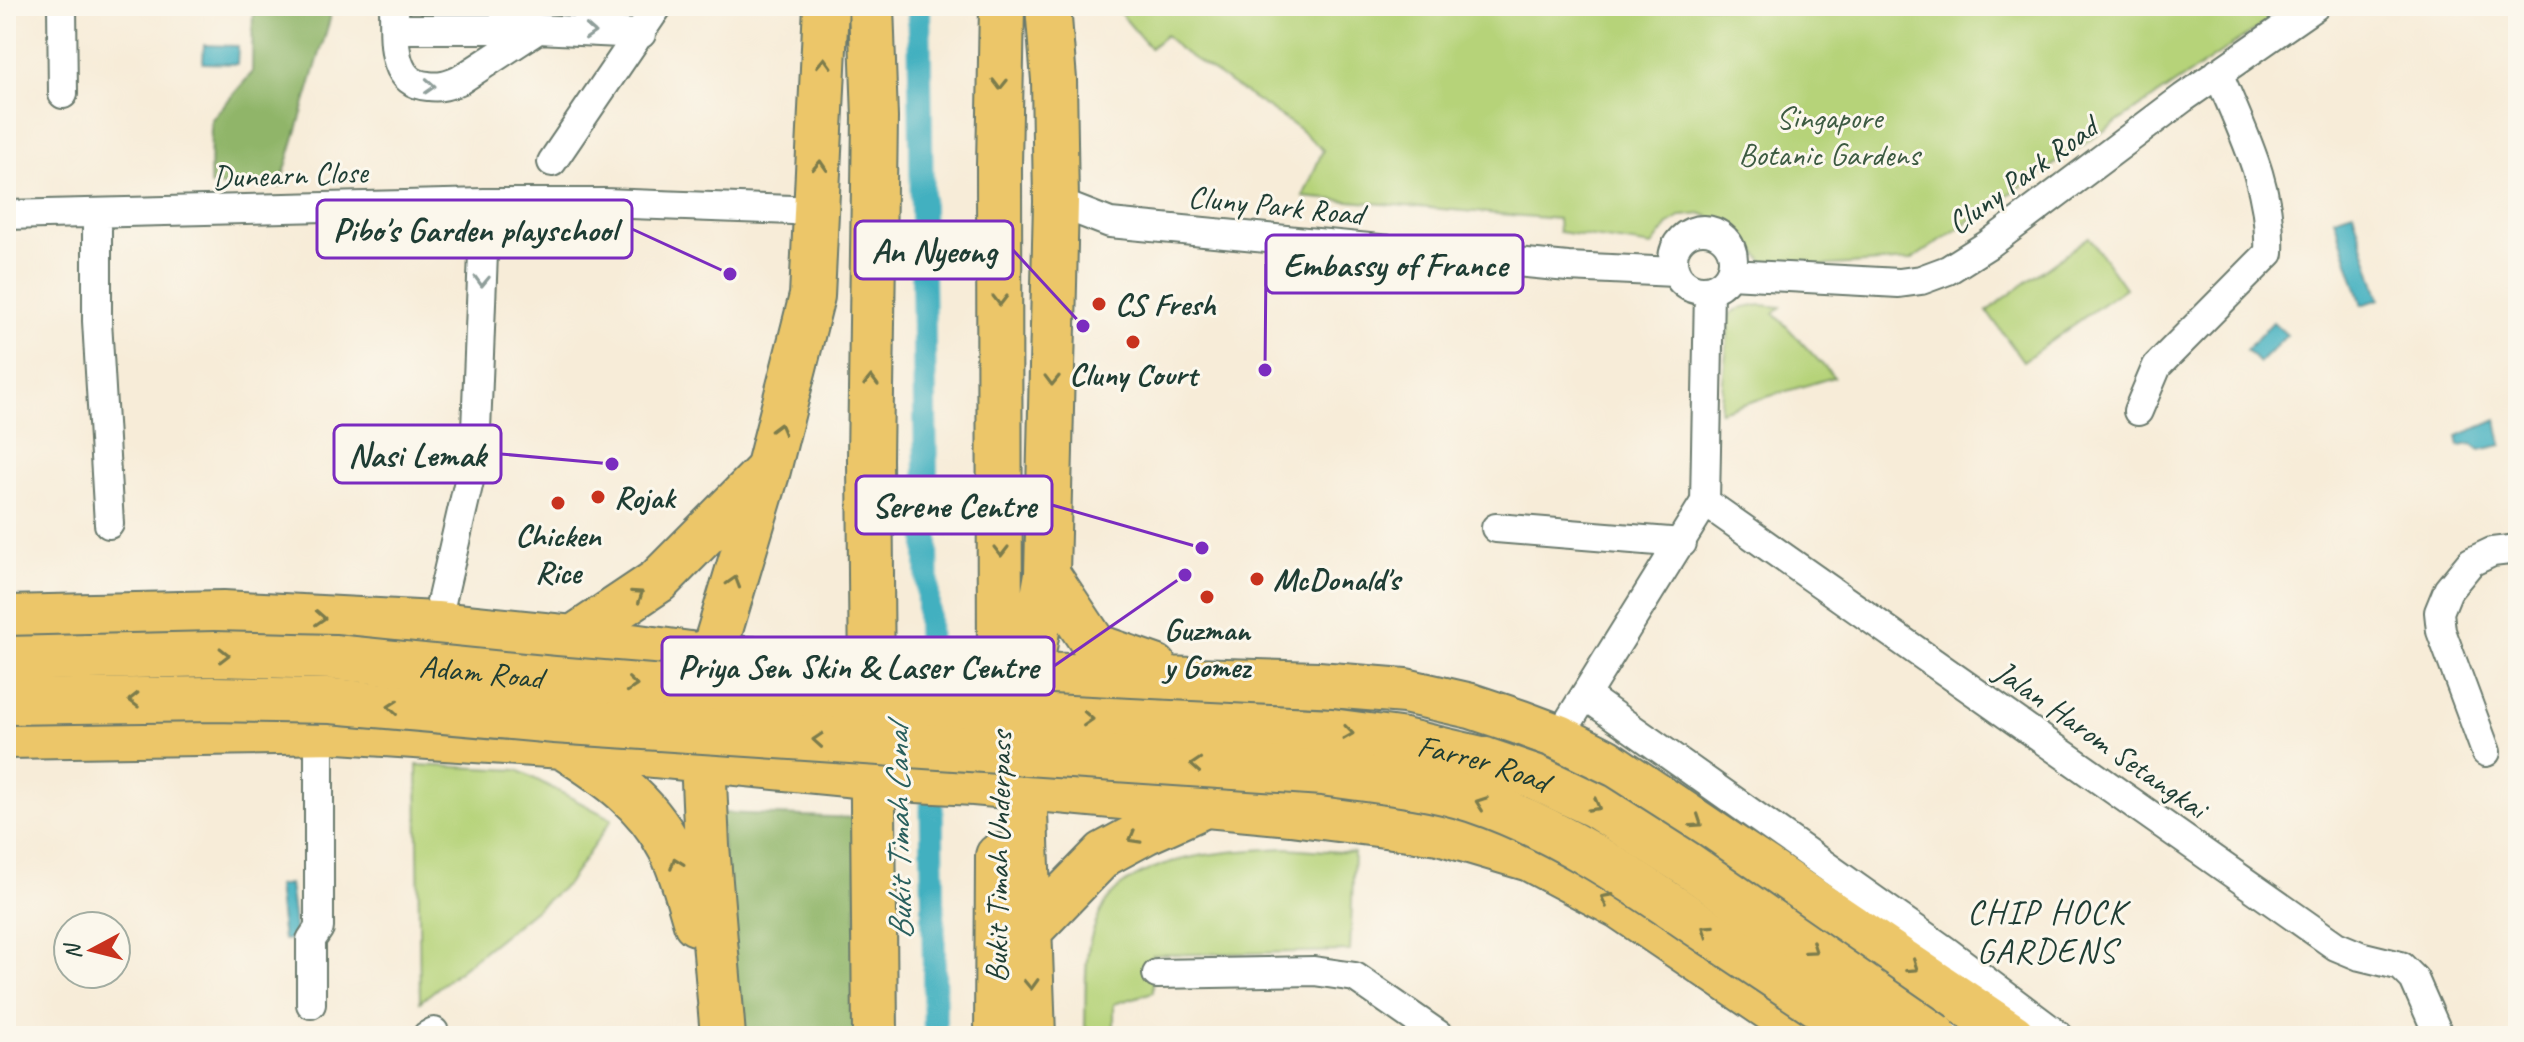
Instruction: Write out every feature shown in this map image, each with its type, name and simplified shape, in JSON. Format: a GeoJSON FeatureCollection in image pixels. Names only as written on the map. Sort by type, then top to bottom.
{"type":"FeatureCollection","features":[{"type":"Feature","properties":{"kind":"highway"},"geometry":{"type":"LineString","coordinates":[[723,1036],[703,760],[712,657],[768,470],[812,296],[826,6]]}},
{"type":"Feature","properties":{"kind":"highway"},"geometry":{"type":"LineString","coordinates":[[871,6],[875,118],[870,459],[875,1036]]}},
{"type":"Feature","properties":{"kind":"highway","name":"Bukit Timah Underpass"},"geometry":{"type":"LineString","coordinates":[[997,1036],[1002,6]]}},
{"type":"Feature","properties":{"kind":"highway"},"geometry":{"type":"LineString","coordinates":[[1033,1036],[1025,812],[1029,676],[1047,574],[1055,220],[1054,80],[1048,6]]}},
{"type":"Feature","properties":{"kind":"highway"},"geometry":{"type":"LineString","coordinates":[[573,638],[658,581],[768,470]]}},
{"type":"Feature","properties":{"kind":"highway"},"geometry":{"type":"LineString","coordinates":[[1047,574],[1095,646],[1194,680]]}},
{"type":"Feature","properties":{"kind":"highway"},"geometry":{"type":"LineString","coordinates":[[6,618],[223,613],[436,624],[712,657],[1029,676],[1194,680],[1405,691],[1471,706],[1559,737],[1604,760],[2013,1036]]}},
{"type":"Feature","properties":{"kind":"highway"},"geometry":{"type":"LineString","coordinates":[[485,742],[511,733],[538,709],[539,668],[523,647],[495,631]]}},
{"type":"Feature","properties":{"kind":"highway","name":"Adam Road"},"geometry":{"type":"LineString","coordinates":[[6,659],[214,654],[334,657],[554,679],[960,748]]}},
{"type":"Feature","properties":{"kind":"highway"},"geometry":{"type":"LineString","coordinates":[[1291,813],[1255,784],[1249,744],[1260,712],[1293,684]]}},
{"type":"Feature","properties":{"kind":"highway","name":"Adam Road"},"geometry":{"type":"LineString","coordinates":[[6,702],[331,701],[555,721],[960,748]]}},
{"type":"Feature","properties":{"kind":"highway","name":"Farrer Road"},"geometry":{"type":"LineString","coordinates":[[960,748],[1331,731],[1399,740],[1485,760],[1535,777],[1596,806],[1687,864],[1935,1036]]}},
{"type":"Feature","properties":{"kind":"highway"},"geometry":{"type":"LineString","coordinates":[[6,736],[485,742],[563,746],[897,779],[960,748],[1027,788],[1291,813],[1439,832],[1530,859],[1619,906],[1811,1036]]}},
{"type":"Feature","properties":{"kind":"highway"},"geometry":{"type":"LineString","coordinates":[[563,746],[603,772],[646,809],[670,847],[719,990]]}},
{"type":"Feature","properties":{"kind":"highway","name":"Farrer Road"},"geometry":{"type":"LineString","coordinates":[[960,748],[1323,773],[1470,799],[1522,819],[1565,841],[1651,892],[1865,1036]]}},
{"type":"Feature","properties":{"kind":"highway"},"geometry":{"type":"LineString","coordinates":[[1029,931],[1104,854],[1205,806]]}},
{"type":"Feature","properties":{"kind":"street"},"geometry":{"type":"LineString","coordinates":[[62,6],[63,94]]}},
{"type":"Feature","properties":{"kind":"street"},"geometry":{"type":"LineString","coordinates":[[552,162],[658,6]]}},
{"type":"Feature","properties":{"kind":"street","name":"Cluny Park Road"},"geometry":{"type":"LineString","coordinates":[[1719,282],[1899,283],[1921,280],[1948,270],[1989,244],[2218,73],[2315,6]]}},
{"type":"Feature","properties":{"kind":"street"},"geometry":{"type":"LineString","coordinates":[[538,29],[470,75],[447,86],[417,85],[403,75],[394,48],[394,18],[641,34]]}},
{"type":"Feature","properties":{"kind":"street"},"geometry":{"type":"LineString","coordinates":[[2138,411],[2157,366],[2269,253],[2271,223],[2261,175],[2218,73]]}},
{"type":"Feature","properties":{"kind":"street"},"geometry":{"type":"LineString","coordinates":[[436,624],[473,467],[485,203]]}},
{"type":"Feature","properties":{"kind":"street","name":"Dunearn Close"},"geometry":{"type":"LineString","coordinates":[[6,215],[485,203],[604,203],[818,211]]}},
{"type":"Feature","properties":{"kind":"street"},"geometry":{"type":"LineString","coordinates":[[97,214],[97,321],[109,524]]}},
{"type":"Feature","properties":{"kind":"street","name":"Cluny Park Road"},"geometry":{"type":"LineString","coordinates":[[1055,220],[1568,267],[1675,272]]}},
{"type":"Feature","properties":{"kind":"street"},"geometry":{"type":"LineString","coordinates":[[1559,737],[1705,502],[1719,282],[1733,259],[1731,249],[1719,234],[1707,230],[1687,234],[1673,255],[1675,272],[1689,288],[1719,282]]}},
{"type":"Feature","properties":{"kind":"street","name":"Jalan Harom Setangkai"},"geometry":{"type":"LineString","coordinates":[[1705,502],[2336,946],[2360,956],[2401,966],[2414,979],[2439,1036]]}},
{"type":"Feature","properties":{"kind":"street"},"geometry":{"type":"LineString","coordinates":[[1496,528],[1682,543]]}},
{"type":"Feature","properties":{"kind":"street"},"geometry":{"type":"LineString","coordinates":[[2486,752],[2441,631],[2439,612],[2448,590],[2471,562],[2492,552],[2518,549]]}},
{"type":"Feature","properties":{"kind":"street"},"geometry":{"type":"LineString","coordinates":[[1586,696],[1946,951],[2059,1036]]}},
{"type":"Feature","properties":{"kind":"street"},"geometry":{"type":"LineString","coordinates":[[311,1004],[311,940],[319,928],[318,739]]}},
{"type":"Feature","properties":{"kind":"street"},"geometry":{"type":"LineString","coordinates":[[1157,974],[1314,971],[1355,977],[1440,1036]]}},
{"type":"Feature","properties":{"kind":"green space"},"geometry":{"type":"Polygon","coordinates":[[[253,6],[330,6],[330,19],[280,187],[210,186],[211,120],[252,73],[253,6]]]}},
{"type":"Feature","properties":{"kind":"green space","name":"Singapore Botanic Gardens"},"geometry":{"type":"Polygon","coordinates":[[[1114,6],[2291,6],[1911,260],[1770,269],[1735,228],[1703,214],[1682,216],[1669,224],[1652,246],[1559,232],[1558,219],[1303,197],[1323,150],[1298,128],[1179,49],[1166,35],[1150,48],[1114,6]]]}},
{"type":"Feature","properties":{"kind":"green space"},"geometry":{"type":"Polygon","coordinates":[[[2089,237],[2125,288],[2023,361],[1987,311],[2089,237]]]}},
{"type":"Feature","properties":{"kind":"green space"},"geometry":{"type":"Polygon","coordinates":[[[1761,305],[1781,307],[1774,313],[1834,377],[1720,411],[1730,314],[1761,305]]]}},
{"type":"Feature","properties":{"kind":"green space"},"geometry":{"type":"Polygon","coordinates":[[[417,765],[518,770],[612,819],[567,884],[420,1002],[417,765]]]}},
{"type":"Feature","properties":{"kind":"green space"},"geometry":{"type":"Polygon","coordinates":[[[720,813],[857,818],[856,1036],[737,1036],[720,813]]]}},
{"type":"Feature","properties":{"kind":"green space"},"geometry":{"type":"Polygon","coordinates":[[[1286,848],[1354,853],[1350,951],[1153,955],[1153,992],[1114,1004],[1114,1036],[1097,1036],[1085,1027],[1090,941],[1101,912],[1114,892],[1137,876],[1177,861],[1222,853],[1286,848]]]}},
{"type":"Feature","properties":{"kind":"water"},"geometry":{"type":"Polygon","coordinates":[[[204,45],[238,46],[237,64],[203,63],[204,45]]]}},
{"type":"Feature","properties":{"kind":"water"},"geometry":{"type":"Polygon","coordinates":[[[2353,212],[2380,299],[2362,305],[2334,218],[2353,212]]]}},
{"type":"Feature","properties":{"kind":"water"},"geometry":{"type":"Polygon","coordinates":[[[2273,322],[2287,335],[2259,363],[2246,350],[2273,322]]]}},
{"type":"Feature","properties":{"kind":"water"},"geometry":{"type":"Polygon","coordinates":[[[2497,420],[2502,445],[2480,450],[2472,444],[2459,446],[2457,436],[2497,420]]]}},
{"type":"Feature","properties":{"kind":"water"},"geometry":{"type":"Polygon","coordinates":[[[289,884],[296,939],[283,940],[277,886],[289,884]]]}},
{"type":"Feature","properties":{"kind":"waterway","name":"Bukit Timah Canal"},"geometry":{"type":"LineString","coordinates":[[919,6],[929,678]]}},
{"type":"Feature","properties":{"kind":"waterway","name":"Bukit Timah Canal"},"geometry":{"type":"LineString","coordinates":[[931,770],[935,1036]]}},
{"type":"Feature","properties":{"kind":"place","name":"Pibo's Garden playschool"},"geometry":{"type":"Point","coordinates":[730,274]}},
{"type":"Feature","properties":{"kind":"place","name":"CS Fresh"},"geometry":{"type":"Point","coordinates":[1099,304]}},
{"type":"Feature","properties":{"kind":"place","name":"An Nyeong"},"geometry":{"type":"Point","coordinates":[1083,326]}},
{"type":"Feature","properties":{"kind":"place","name":"Cluny Court"},"geometry":{"type":"Point","coordinates":[1133,342]}},
{"type":"Feature","properties":{"kind":"place","name":"Embassy of France"},"geometry":{"type":"Point","coordinates":[1265,370]}},
{"type":"Feature","properties":{"kind":"place","name":"Nasi Lemak"},"geometry":{"type":"Point","coordinates":[612,464]}},
{"type":"Feature","properties":{"kind":"place","name":"Rojak"},"geometry":{"type":"Point","coordinates":[598,497]}},
{"type":"Feature","properties":{"kind":"place","name":"Chicken Rice"},"geometry":{"type":"Point","coordinates":[558,503]}},
{"type":"Feature","properties":{"kind":"place","name":"Serene Centre"},"geometry":{"type":"Point","coordinates":[1202,548]}},
{"type":"Feature","properties":{"kind":"place","name":"Priya Sen Skin & Laser Centre"},"geometry":{"type":"Point","coordinates":[1185,575]}},
{"type":"Feature","properties":{"kind":"place","name":"McDonald's"},"geometry":{"type":"Point","coordinates":[1257,579]}},
{"type":"Feature","properties":{"kind":"place","name":"Guzman y Gomez"},"geometry":{"type":"Point","coordinates":[1207,597]}},
{"type":"Feature","properties":{"kind":"district","name":"CHIP HOCK GARDENS"},"geometry":{"type":"Point","coordinates":[2047,930]}}]}
